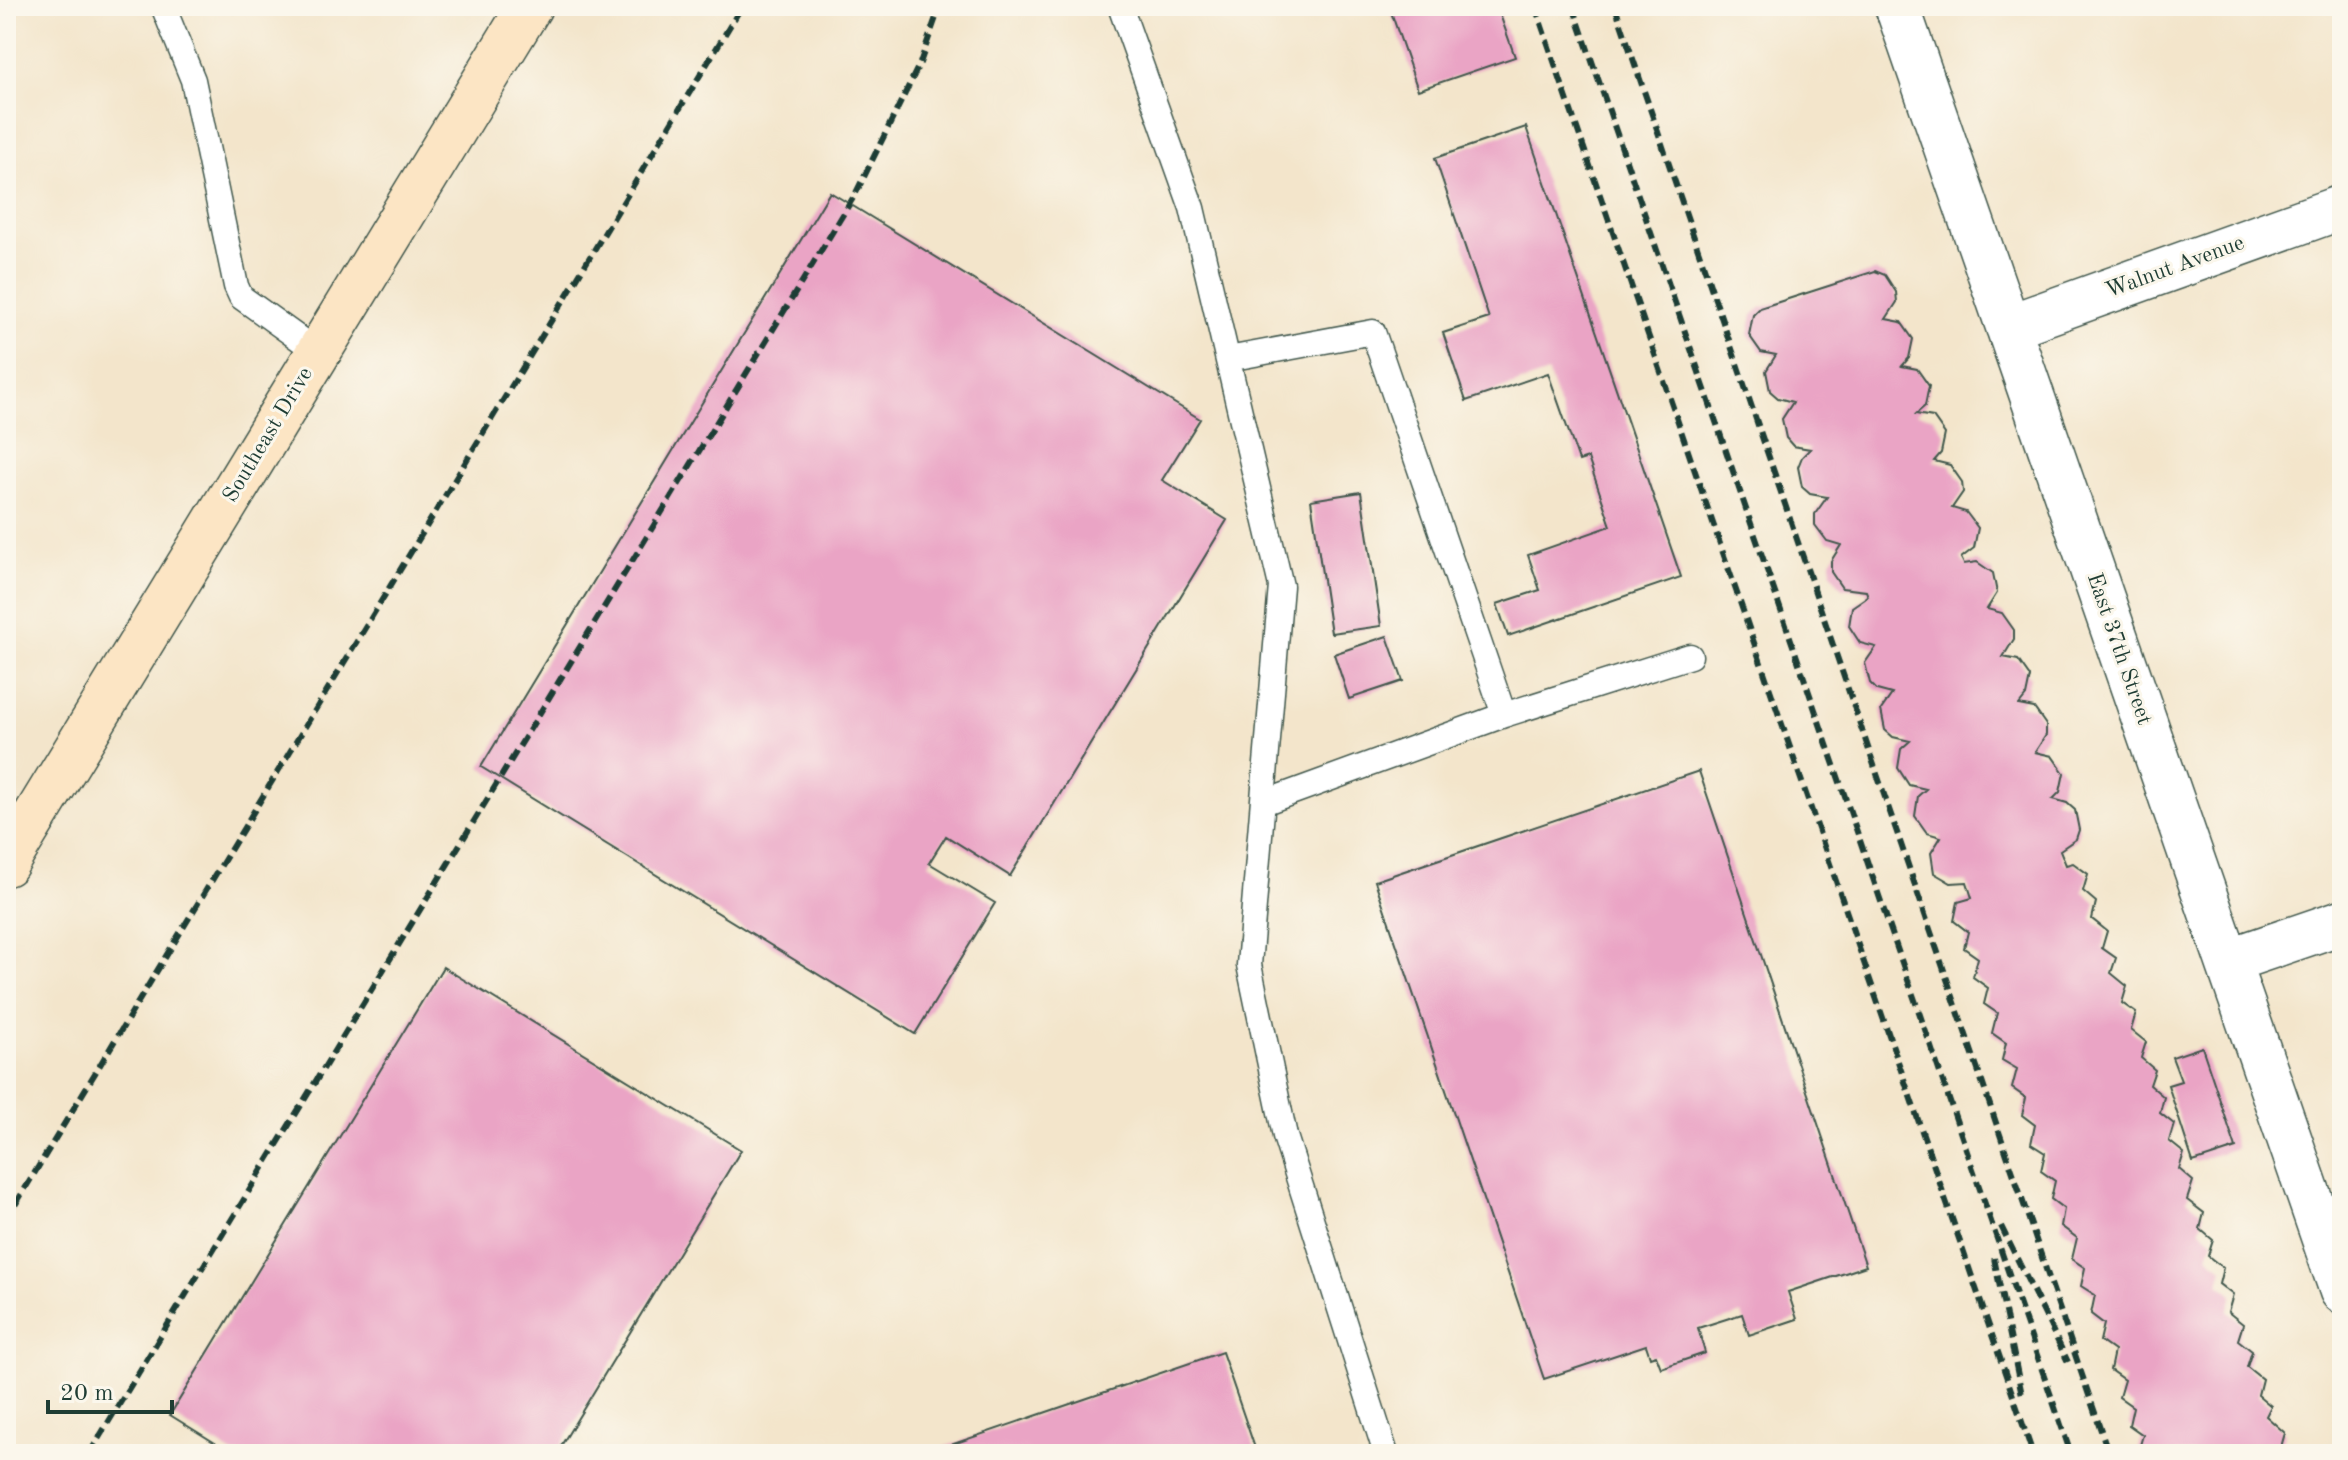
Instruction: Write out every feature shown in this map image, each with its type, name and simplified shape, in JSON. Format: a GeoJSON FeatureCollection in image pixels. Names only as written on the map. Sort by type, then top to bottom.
{"type":"FeatureCollection","features":[{"type":"Feature","properties":{"kind":"main road","name":"Southeast Drive"},"geometry":{"type":"LineString","coordinates":[[6,864],[530,6]]}},
{"type":"Feature","properties":{"kind":"street","name":"East 37th Street"},"geometry":{"type":"LineString","coordinates":[[1897,6],[2342,1291]]}},
{"type":"Feature","properties":{"kind":"street","name":"Walnut Avenue"},"geometry":{"type":"LineString","coordinates":[[2008,327],[2342,207]]}},
{"type":"Feature","properties":{"kind":"street"},"geometry":{"type":"LineString","coordinates":[[2228,961],[2342,922]]}},
{"type":"Feature","properties":{"kind":"lane"},"geometry":{"type":"LineString","coordinates":[[163,6],[193,80],[236,286],[241,297],[319,353]]}},
{"type":"Feature","properties":{"kind":"lane"},"geometry":{"type":"LineString","coordinates":[[1120,6],[1192,208],[1281,586],[1249,965],[1285,1136],[1386,1454]]}},
{"type":"Feature","properties":{"kind":"lane"},"geometry":{"type":"LineString","coordinates":[[1228,359],[1373,332],[1504,715]]}},
{"type":"Feature","properties":{"kind":"lane"},"geometry":{"type":"LineString","coordinates":[[1263,803],[1504,715],[1690,656]]}},
{"type":"Feature","properties":{"kind":"building"},"geometry":{"type":"Polygon","coordinates":[[[1389,6],[1497,6],[1515,57],[1418,90],[1389,6]]]}},
{"type":"Feature","properties":{"kind":"building"},"geometry":{"type":"Polygon","coordinates":[[[1526,127],[1681,577],[1508,636],[1497,604],[1540,590],[1528,555],[1611,526],[1588,458],[1579,461],[1548,373],[1466,401],[1443,333],[1489,318],[1435,158],[1526,127]]]}},
{"type":"Feature","properties":{"kind":"building"},"geometry":{"type":"Polygon","coordinates":[[[830,192],[1200,419],[1162,480],[1227,520],[1010,876],[946,836],[929,863],[995,903],[915,1034],[481,767],[830,192]]]}},
{"type":"Feature","properties":{"kind":"building"},"geometry":{"type":"Polygon","coordinates":[[[1875,271],[1885,275],[1896,292],[1897,302],[1886,319],[1901,322],[1913,339],[1909,358],[1902,366],[1917,369],[1929,386],[1925,406],[1916,414],[1933,417],[1945,434],[1941,453],[1934,461],[1950,465],[1962,482],[1963,492],[1952,508],[1966,512],[1978,528],[1974,548],[1961,558],[1964,564],[1977,562],[1993,573],[1997,593],[1987,609],[2002,613],[2014,630],[2014,639],[2003,657],[2018,660],[2030,677],[2026,696],[2019,705],[2034,708],[2046,725],[2046,735],[2035,752],[2052,756],[2064,773],[2060,792],[2053,799],[2067,803],[2075,810],[2079,830],[2076,839],[2060,850],[2066,865],[2073,863],[2088,874],[2083,891],[2096,902],[2092,919],[2107,931],[2102,948],[2116,958],[2111,973],[2127,986],[2122,1003],[2136,1013],[2131,1030],[2146,1042],[2141,1058],[2155,1070],[2150,1085],[2164,1097],[2160,1113],[2174,1124],[2169,1141],[2184,1153],[2179,1169],[2193,1181],[2187,1200],[2204,1213],[2200,1229],[2213,1240],[2208,1256],[2223,1268],[2219,1284],[2233,1295],[2228,1312],[2243,1324],[2238,1340],[2252,1351],[2247,1367],[2262,1379],[2258,1395],[2271,1406],[2266,1416],[2285,1433],[2279,1454],[2138,1452],[2143,1435],[2129,1425],[2133,1407],[2119,1397],[2124,1380],[2110,1370],[2114,1351],[2100,1341],[2104,1324],[2091,1314],[2095,1295],[2081,1286],[2085,1268],[2072,1259],[2077,1238],[2061,1226],[2064,1209],[2051,1199],[2055,1181],[2041,1171],[2045,1153],[2031,1144],[2035,1125],[2022,1115],[2026,1098],[2012,1088],[2017,1069],[2002,1060],[2006,1043],[1992,1033],[1997,1013],[1984,1004],[1988,988],[1973,977],[1978,958],[1964,948],[1968,932],[1954,921],[1958,902],[1972,898],[1967,882],[1951,883],[1934,873],[1931,853],[1941,837],[1927,833],[1915,816],[1918,796],[1926,789],[1909,785],[1898,768],[1901,749],[1910,741],[1893,737],[1885,730],[1881,710],[1892,694],[1877,690],[1870,683],[1865,663],[1876,647],[1860,643],[1849,626],[1852,607],[1868,596],[1866,591],[1842,588],[1831,572],[1831,561],[1841,545],[1827,541],[1815,525],[1815,514],[1827,497],[1810,494],[1802,487],[1798,467],[1810,449],[1793,446],[1786,438],[1782,419],[1793,402],[1778,398],[1770,391],[1766,371],[1776,355],[1761,352],[1749,335],[1753,315],[1760,308],[1875,271]]]}},
{"type":"Feature","properties":{"kind":"building"},"geometry":{"type":"Polygon","coordinates":[[[1361,492],[1381,626],[1331,633],[1311,500],[1361,492]]]}},
{"type":"Feature","properties":{"kind":"building"},"geometry":{"type":"Polygon","coordinates":[[[1387,636],[1403,681],[1349,699],[1334,654],[1387,636]]]}},
{"type":"Feature","properties":{"kind":"building"},"geometry":{"type":"Polygon","coordinates":[[[1699,771],[1866,1266],[1788,1292],[1797,1319],[1749,1335],[1742,1314],[1698,1328],[1705,1353],[1661,1368],[1656,1355],[1650,1357],[1646,1345],[1544,1379],[1375,881],[1699,771]]]}},
{"type":"Feature","properties":{"kind":"building"},"geometry":{"type":"Polygon","coordinates":[[[443,967],[741,1150],[556,1454],[233,1454],[170,1415],[443,967]]]}},
{"type":"Feature","properties":{"kind":"building"},"geometry":{"type":"Polygon","coordinates":[[[2202,1047],[2236,1148],[2193,1162],[2168,1085],[2181,1081],[2172,1057],[2202,1047]]]}},
{"type":"Feature","properties":{"kind":"building"},"geometry":{"type":"Polygon","coordinates":[[[1222,1352],[1257,1454],[927,1454],[927,1453],[1222,1352]]]}},
{"type":"Feature","properties":{"kind":"railway"},"geometry":{"type":"LineString","coordinates":[[6,1220],[742,6]]}},
{"type":"Feature","properties":{"kind":"railway"},"geometry":{"type":"LineString","coordinates":[[89,1454],[856,193],[920,63],[940,6]]}},
{"type":"Feature","properties":{"kind":"railway"},"geometry":{"type":"LineString","coordinates":[[1535,6],[2033,1454]]}},
{"type":"Feature","properties":{"kind":"railway"},"geometry":{"type":"LineString","coordinates":[[1573,6],[2071,1454]]}},
{"type":"Feature","properties":{"kind":"railway"},"geometry":{"type":"LineString","coordinates":[[1615,6],[2109,1454]]}},
{"type":"Feature","properties":{"kind":"railway"},"geometry":{"type":"LineString","coordinates":[[2001,1226],[2068,1362]]}},
{"type":"Feature","properties":{"kind":"railway"},"geometry":{"type":"LineString","coordinates":[[1994,1258],[2022,1395]]}}]}
